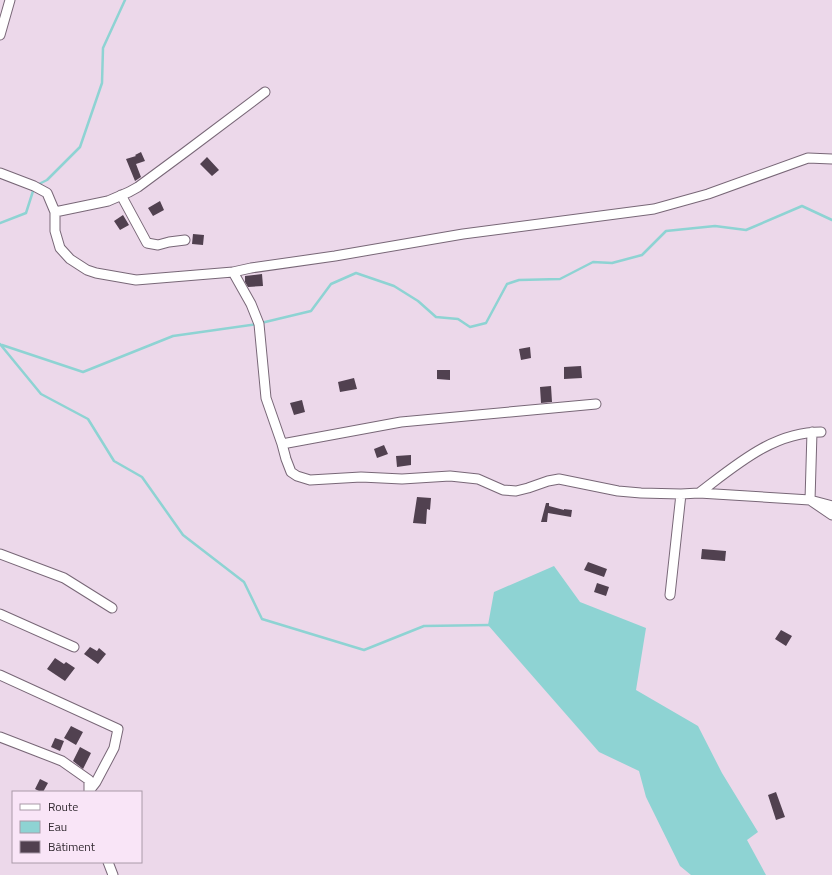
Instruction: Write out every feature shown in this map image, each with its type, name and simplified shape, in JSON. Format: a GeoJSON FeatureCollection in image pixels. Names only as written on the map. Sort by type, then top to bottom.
{"type":"FeatureCollection","features":[{"type":"Feature","properties":{"kind":"street"},"geometry":{"type":"LineString","coordinates":[[0,35],[10,0]]}},
{"type":"Feature","properties":{"kind":"street"},"geometry":{"type":"LineString","coordinates":[[55,212],[108,200],[130,192],[265,92]]}},
{"type":"Feature","properties":{"kind":"street"},"geometry":{"type":"LineString","coordinates":[[0,173],[34,186],[47,194],[55,212],[55,231],[60,248],[70,259],[87,270],[96,273],[136,280],[233,272],[463,234],[654,209],[708,194],[808,158],[832,159]]}},
{"type":"Feature","properties":{"kind":"street"},"geometry":{"type":"LineString","coordinates":[[121,195],[147,243],[158,245],[185,240]]}},
{"type":"Feature","properties":{"kind":"street"},"geometry":{"type":"LineString","coordinates":[[233,272],[251,304],[259,324],[266,398],[286,459],[291,472],[296,476],[310,480],[362,478],[402,479],[450,476],[478,479],[503,490],[516,491],[559,479],[618,491],[681,494],[699,493],[810,500],[830,504]]}},
{"type":"Feature","properties":{"kind":"street"},"geometry":{"type":"LineString","coordinates":[[282,444],[401,422],[596,404]]}},
{"type":"Feature","properties":{"kind":"street"},"geometry":{"type":"LineString","coordinates":[[810,500],[812,432]]}},
{"type":"Feature","properties":{"kind":"street"},"geometry":{"type":"LineString","coordinates":[[699,493],[735,466],[764,447],[795,435],[821,432]]}},
{"type":"Feature","properties":{"kind":"street"},"geometry":{"type":"LineString","coordinates":[[670,595],[681,494]]}},
{"type":"Feature","properties":{"kind":"street"},"geometry":{"type":"LineString","coordinates":[[810,500],[832,515]]}},
{"type":"Feature","properties":{"kind":"street"},"geometry":{"type":"LineString","coordinates":[[0,554],[64,578],[112,608]]}},
{"type":"Feature","properties":{"kind":"street"},"geometry":{"type":"LineString","coordinates":[[0,614],[74,647]]}},
{"type":"Feature","properties":{"kind":"street"},"geometry":{"type":"LineString","coordinates":[[0,675],[118,729],[114,748],[90,791]]}},
{"type":"Feature","properties":{"kind":"street"},"geometry":{"type":"LineString","coordinates":[[0,737],[62,761],[89,780],[89,791]]}},
{"type":"Feature","properties":{"kind":"street"},"geometry":{"type":"LineString","coordinates":[[108,863],[113,875]]}},
{"type":"Feature","properties":{"kind":"water"},"geometry":{"type":"Polygon","coordinates":[[[554,566],[580,602],[646,628],[636,690],[698,726],[722,773],[758,832],[747,840],[766,875],[691,875],[680,866],[646,797],[639,771],[599,752],[488,625],[494,592],[554,566]]]}},
{"type":"Feature","properties":{"kind":"building"},"geometry":{"type":"Polygon","coordinates":[[[141,152],[145,161],[136,164],[141,177],[135,181],[126,159],[136,156],[135,155],[141,152]]]}},
{"type":"Feature","properties":{"kind":"building"},"geometry":{"type":"Polygon","coordinates":[[[207,157],[219,170],[212,176],[200,164],[207,157]]]}},
{"type":"Feature","properties":{"kind":"building"},"geometry":{"type":"Polygon","coordinates":[[[160,201],[164,210],[153,216],[148,208],[160,201]]]}},
{"type":"Feature","properties":{"kind":"building"},"geometry":{"type":"Polygon","coordinates":[[[123,215],[129,225],[120,230],[114,221],[123,215]]]}},
{"type":"Feature","properties":{"kind":"building"},"geometry":{"type":"Polygon","coordinates":[[[193,234],[204,235],[203,245],[192,244],[193,234]]]}},
{"type":"Feature","properties":{"kind":"building"},"geometry":{"type":"Polygon","coordinates":[[[262,274],[263,286],[248,287],[245,282],[245,276],[262,274]]]}},
{"type":"Feature","properties":{"kind":"building"},"geometry":{"type":"Polygon","coordinates":[[[530,347],[531,358],[521,360],[519,349],[530,347]]]}},
{"type":"Feature","properties":{"kind":"building"},"geometry":{"type":"Polygon","coordinates":[[[581,366],[582,378],[564,379],[564,367],[581,366]]]}},
{"type":"Feature","properties":{"kind":"building"},"geometry":{"type":"Polygon","coordinates":[[[437,370],[450,370],[450,380],[437,379],[437,370]]]}},
{"type":"Feature","properties":{"kind":"building"},"geometry":{"type":"Polygon","coordinates":[[[354,378],[357,389],[340,392],[338,382],[354,378]]]}},
{"type":"Feature","properties":{"kind":"building"},"geometry":{"type":"Polygon","coordinates":[[[551,386],[552,402],[541,403],[540,387],[551,386]]]}},
{"type":"Feature","properties":{"kind":"building"},"geometry":{"type":"Polygon","coordinates":[[[302,400],[305,412],[294,415],[290,403],[302,400]]]}},
{"type":"Feature","properties":{"kind":"building"},"geometry":{"type":"Polygon","coordinates":[[[384,445],[388,454],[377,458],[374,449],[384,445]]]}},
{"type":"Feature","properties":{"kind":"building"},"geometry":{"type":"Polygon","coordinates":[[[411,455],[411,465],[397,467],[396,456],[411,455]]]}},
{"type":"Feature","properties":{"kind":"building"},"geometry":{"type":"Polygon","coordinates":[[[417,497],[431,498],[430,510],[427,509],[426,524],[413,523],[417,497]]]}},
{"type":"Feature","properties":{"kind":"building"},"geometry":{"type":"Polygon","coordinates":[[[546,503],[549,503],[549,506],[564,510],[572,510],[571,517],[548,513],[547,522],[541,522],[546,503]]]}},
{"type":"Feature","properties":{"kind":"building"},"geometry":{"type":"Polygon","coordinates":[[[702,549],[726,551],[725,561],[701,559],[702,549]]]}},
{"type":"Feature","properties":{"kind":"building"},"geometry":{"type":"Polygon","coordinates":[[[588,562],[607,569],[604,577],[584,570],[588,562]]]}},
{"type":"Feature","properties":{"kind":"building"},"geometry":{"type":"Polygon","coordinates":[[[597,583],[609,587],[606,596],[594,592],[597,583]]]}},
{"type":"Feature","properties":{"kind":"building"},"geometry":{"type":"Polygon","coordinates":[[[781,630],[792,636],[786,646],[775,639],[781,630]]]}},
{"type":"Feature","properties":{"kind":"building"},"geometry":{"type":"Polygon","coordinates":[[[90,647],[97,651],[99,648],[106,654],[98,664],[84,654],[90,647]]]}},
{"type":"Feature","properties":{"kind":"building"},"geometry":{"type":"Polygon","coordinates":[[[55,658],[64,664],[66,662],[75,668],[65,681],[47,669],[55,658]]]}},
{"type":"Feature","properties":{"kind":"building"},"geometry":{"type":"Polygon","coordinates":[[[71,726],[83,732],[76,745],[64,738],[71,726]]]}},
{"type":"Feature","properties":{"kind":"building"},"geometry":{"type":"Polygon","coordinates":[[[55,738],[64,741],[60,751],[51,747],[55,738]]]}},
{"type":"Feature","properties":{"kind":"building"},"geometry":{"type":"Polygon","coordinates":[[[80,747],[91,753],[83,769],[73,761],[80,747]]]}},
{"type":"Feature","properties":{"kind":"building"},"geometry":{"type":"Polygon","coordinates":[[[40,779],[48,783],[44,791],[35,789],[40,779]]]}},
{"type":"Feature","properties":{"kind":"building"},"geometry":{"type":"Polygon","coordinates":[[[776,792],[785,817],[776,820],[768,795],[776,792]]]}},
{"type":"Feature","properties":{"kind":"waterway"},"geometry":{"type":"LineString","coordinates":[[37,185],[47,180],[80,147],[102,83],[103,48],[125,0]]}},
{"type":"Feature","properties":{"kind":"waterway"},"geometry":{"type":"LineString","coordinates":[[0,223],[26,213],[34,188]]}},
{"type":"Feature","properties":{"kind":"waterway"},"geometry":{"type":"LineString","coordinates":[[261,323],[311,311],[331,284],[356,273],[394,286],[418,301],[436,317],[458,319],[470,327],[486,323],[507,284],[519,280],[560,279],[593,262],[612,263],[642,255],[666,231],[715,226],[746,230],[802,206],[832,220]]}},
{"type":"Feature","properties":{"kind":"waterway"},"geometry":{"type":"LineString","coordinates":[[2,345],[83,372],[173,336],[257,324]]}},
{"type":"Feature","properties":{"kind":"waterway"},"geometry":{"type":"LineString","coordinates":[[0,344],[41,394],[88,419],[114,461],[142,477],[183,535],[244,582],[262,619],[364,650],[424,626],[490,625]]}}]}
